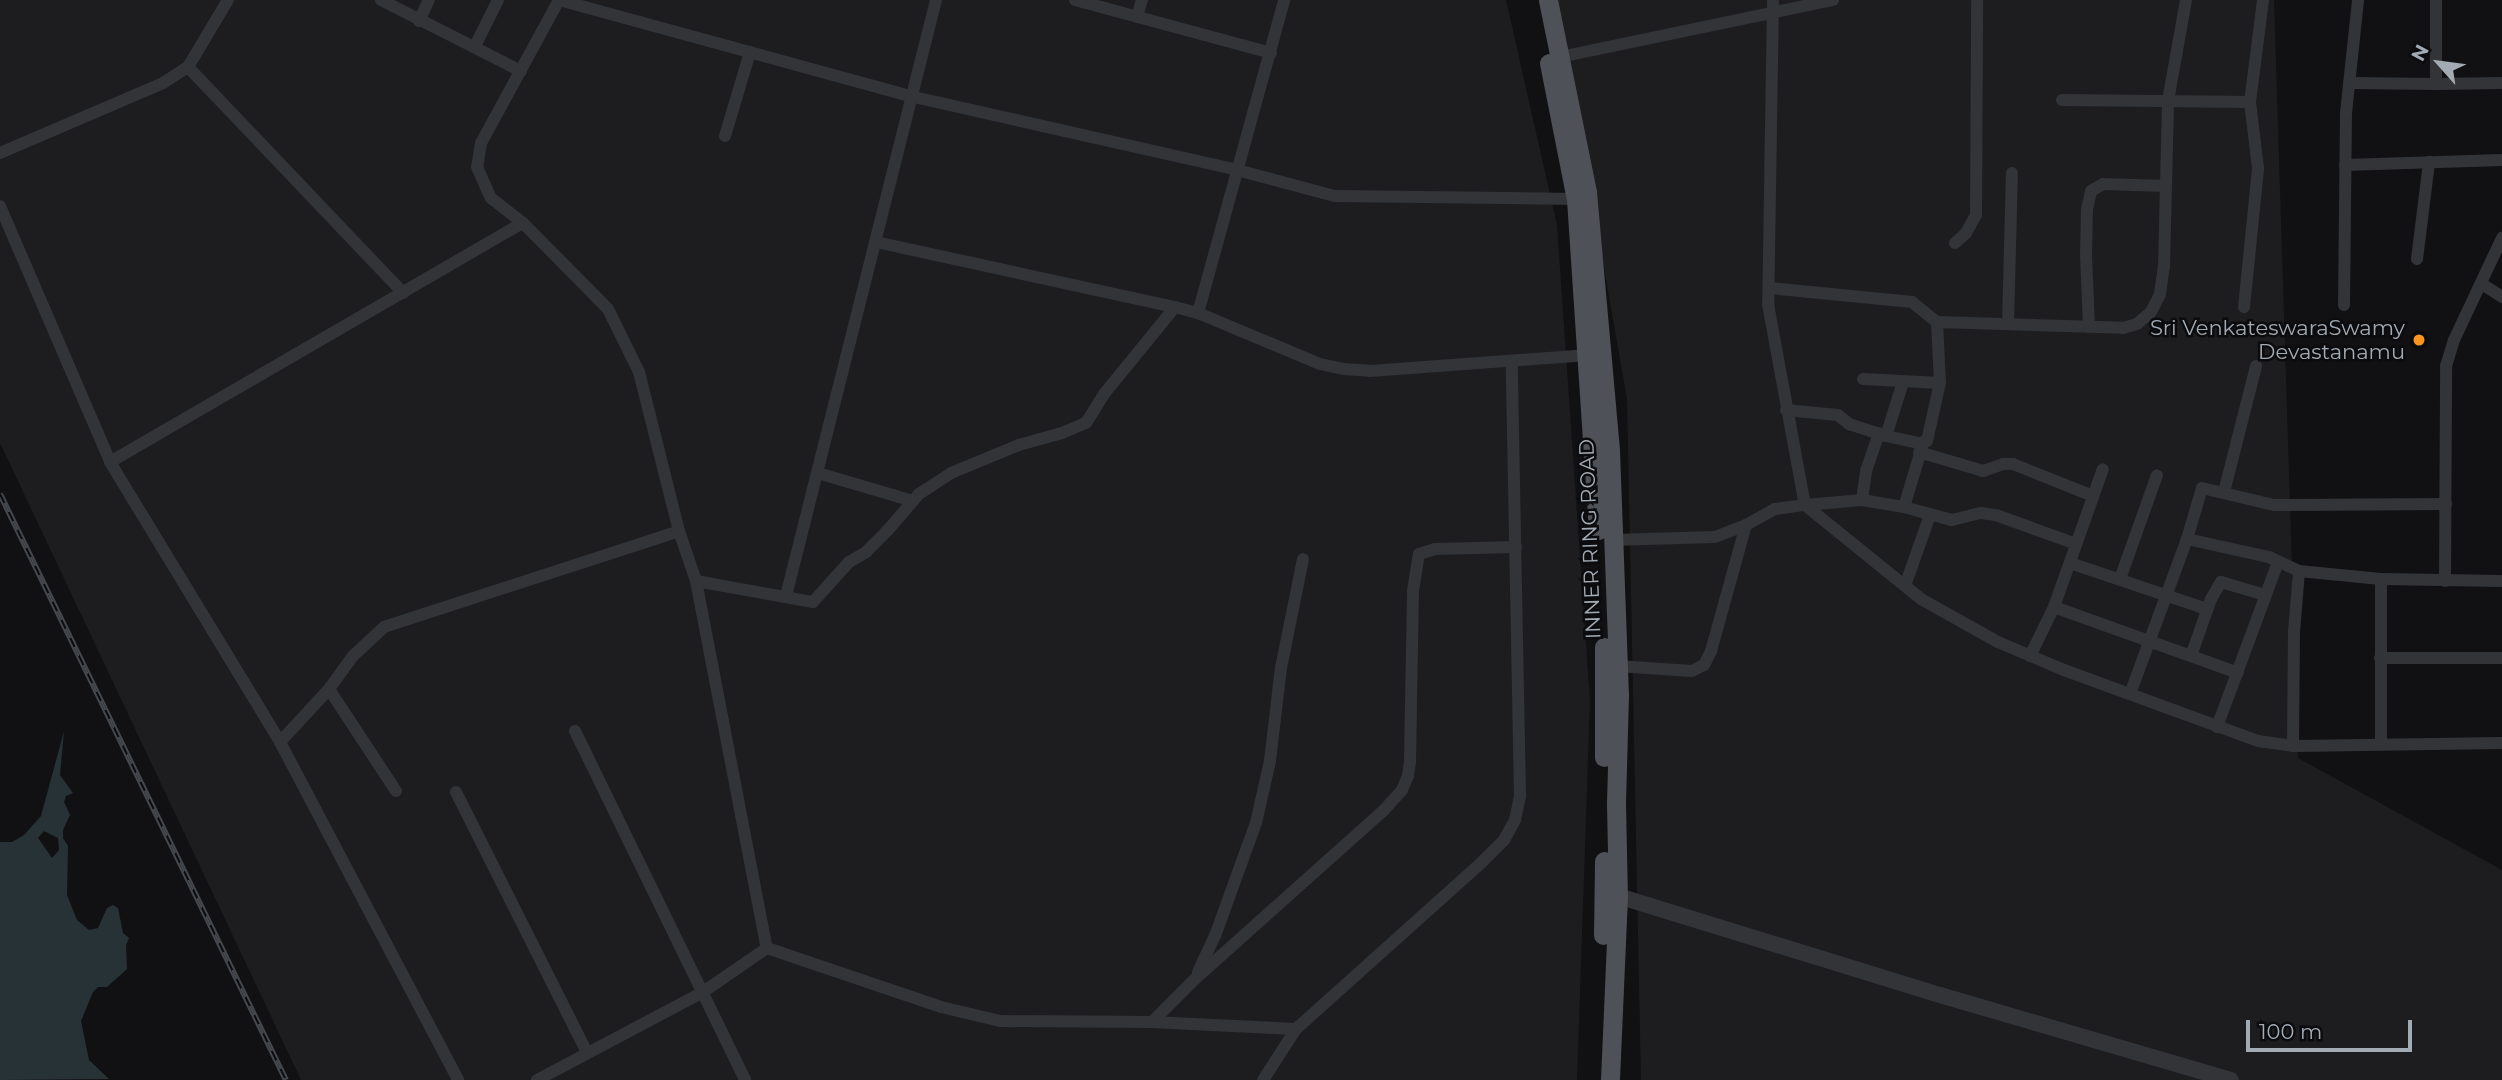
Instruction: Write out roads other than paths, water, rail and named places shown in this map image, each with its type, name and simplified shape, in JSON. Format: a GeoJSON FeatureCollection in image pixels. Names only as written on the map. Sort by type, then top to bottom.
{"type":"FeatureCollection","features":[{"type":"Feature","properties":{"kind":"main road","name":"INNER RING ROAD"},"geometry":{"type":"LineString","coordinates":[[1535,0],[1581,196],[1604,635],[1611,890],[1600,1080]]}},
{"type":"Feature","properties":{"kind":"main road","name":"INNER RING ROAD"},"geometry":{"type":"LineString","coordinates":[[1548,0],[1560,57],[1581,196],[1610,444],[1617,666],[1611,890],[1610,1080]]}},
{"type":"Feature","properties":{"kind":"street"},"geometry":{"type":"LineString","coordinates":[[0,153],[154,87],[188,67],[228,0]]}},
{"type":"Feature","properties":{"kind":"street"},"geometry":{"type":"LineString","coordinates":[[381,0],[521,71]]}},
{"type":"Feature","properties":{"kind":"street"},"geometry":{"type":"LineString","coordinates":[[419,21],[429,0]]}},
{"type":"Feature","properties":{"kind":"street"},"geometry":{"type":"LineString","coordinates":[[475,46],[498,0]]}},
{"type":"Feature","properties":{"kind":"street"},"geometry":{"type":"LineString","coordinates":[[767,948],[696,581],[679,531],[639,372],[608,309],[523,223],[491,198],[479,177],[476,156],[559,0],[914,97],[1237,170],[1335,195],[1581,196]]}},
{"type":"Feature","properties":{"kind":"street"},"geometry":{"type":"LineString","coordinates":[[786,596],[914,97],[936,0]]}},
{"type":"Feature","properties":{"kind":"street"},"geometry":{"type":"LineString","coordinates":[[1075,0],[1271,52]]}},
{"type":"Feature","properties":{"kind":"street"},"geometry":{"type":"LineString","coordinates":[[1137,17],[1142,0]]}},
{"type":"Feature","properties":{"kind":"street"},"geometry":{"type":"LineString","coordinates":[[1198,313],[1284,0]]}},
{"type":"Feature","properties":{"kind":"street"},"geometry":{"type":"LineString","coordinates":[[1560,57],[1773,6],[1833,0]]}},
{"type":"Feature","properties":{"kind":"street"},"geometry":{"type":"LineString","coordinates":[[1955,243],[1966,233],[1976,215],[1977,0]]}},
{"type":"Feature","properties":{"kind":"street"},"geometry":{"type":"LineString","coordinates":[[1769,288],[1902,300],[1919,306],[1937,321],[2123,328],[2137,324],[2151,312],[2160,294],[2164,267],[2168,101],[2186,0]]}},
{"type":"Feature","properties":{"kind":"street"},"geometry":{"type":"LineString","coordinates":[[2244,307],[2258,168],[2250,102],[2263,0]]}},
{"type":"Feature","properties":{"kind":"street"},"geometry":{"type":"LineString","coordinates":[[2344,305],[2345,165],[2349,83],[2358,0]]}},
{"type":"Feature","properties":{"kind":"street"},"geometry":{"type":"LineString","coordinates":[[2435,84],[2436,0]]}},
{"type":"Feature","properties":{"kind":"street"},"geometry":{"type":"LineString","coordinates":[[1773,6],[1768,304],[1805,505],[1933,606],[2030,656],[2217,727],[2258,741],[2293,746],[2502,743]]}},
{"type":"Feature","properties":{"kind":"street"},"geometry":{"type":"LineString","coordinates":[[724,136],[750,52]]}},
{"type":"Feature","properties":{"kind":"street"},"geometry":{"type":"LineString","coordinates":[[188,67],[403,292]]}},
{"type":"Feature","properties":{"kind":"street"},"geometry":{"type":"LineString","coordinates":[[2349,83],[2502,83]]}},
{"type":"Feature","properties":{"kind":"street"},"geometry":{"type":"LineString","coordinates":[[2063,100],[2250,102]]}},
{"type":"Feature","properties":{"kind":"street"},"geometry":{"type":"LineString","coordinates":[[2345,165],[2502,160]]}},
{"type":"Feature","properties":{"kind":"street"},"geometry":{"type":"LineString","coordinates":[[2417,259],[2429,162]]}},
{"type":"Feature","properties":{"kind":"street"},"geometry":{"type":"LineString","coordinates":[[2008,324],[2012,173]]}},
{"type":"Feature","properties":{"kind":"street"},"geometry":{"type":"LineString","coordinates":[[2089,327],[2086,255],[2087,209],[2091,191],[2103,184],[2165,186]]}},
{"type":"Feature","properties":{"kind":"street"},"geometry":{"type":"LineString","coordinates":[[0,206],[110,462],[280,742],[458,1080]]}},
{"type":"Feature","properties":{"kind":"street"},"geometry":{"type":"LineString","coordinates":[[110,462],[523,223]]}},
{"type":"Feature","properties":{"kind":"street"},"geometry":{"type":"LineString","coordinates":[[2445,581],[2446,366],[2454,340],[2502,238]]}},
{"type":"Feature","properties":{"kind":"street"},"geometry":{"type":"LineString","coordinates":[[876,242],[1198,313],[1320,364],[1344,369],[1512,362],[1588,355]]}},
{"type":"Feature","properties":{"kind":"street"},"geometry":{"type":"LineString","coordinates":[[2482,285],[2502,297]]}},
{"type":"Feature","properties":{"kind":"street"},"geometry":{"type":"LineString","coordinates":[[696,581],[786,596],[805,602],[819,598],[849,562],[866,552],[919,494],[951,473],[1019,445],[1086,423],[1104,394],[1175,307]]}},
{"type":"Feature","properties":{"kind":"street"},"geometry":{"type":"LineString","coordinates":[[1904,507],[1921,448],[1930,433],[1940,383],[1937,321]]}},
{"type":"Feature","properties":{"kind":"street"},"geometry":{"type":"LineString","coordinates":[[1263,1080],[1296,1029],[1481,863],[1504,840],[1515,820],[1520,796],[1512,362]]}},
{"type":"Feature","properties":{"kind":"street"},"geometry":{"type":"LineString","coordinates":[[2224,492],[2256,366]]}},
{"type":"Feature","properties":{"kind":"street"},"geometry":{"type":"LineString","coordinates":[[1863,379],[1940,383]]}},
{"type":"Feature","properties":{"kind":"street"},"geometry":{"type":"LineString","coordinates":[[1862,500],[1866,471],[1903,382]]}},
{"type":"Feature","properties":{"kind":"street"},"geometry":{"type":"LineString","coordinates":[[1786,410],[1838,415],[1849,424],[1983,471],[2003,464],[2013,464],[2093,496]]}},
{"type":"Feature","properties":{"kind":"street"},"geometry":{"type":"LineString","coordinates":[[2030,656],[2054,607],[2103,469]]}},
{"type":"Feature","properties":{"kind":"street"},"geometry":{"type":"LineString","coordinates":[[818,473],[913,501]]}},
{"type":"Feature","properties":{"kind":"street"},"geometry":{"type":"LineString","coordinates":[[2120,579],[2157,475]]}},
{"type":"Feature","properties":{"kind":"street"},"geometry":{"type":"LineString","coordinates":[[2130,694],[2187,539],[2202,488],[2274,505],[2446,505]]}},
{"type":"Feature","properties":{"kind":"street"},"geometry":{"type":"LineString","coordinates":[[1612,540],[1715,537],[1746,526],[1775,509],[1862,500],[1904,507],[1952,520],[1982,513],[1996,514],[2076,544]]}},
{"type":"Feature","properties":{"kind":"street"},"geometry":{"type":"LineString","coordinates":[[1905,586],[1930,515]]}},
{"type":"Feature","properties":{"kind":"street"},"geometry":{"type":"LineString","coordinates":[[1617,666],[1692,671],[1704,665],[1711,651],[1746,526]]}},
{"type":"Feature","properties":{"kind":"street"},"geometry":{"type":"LineString","coordinates":[[280,742],[329,689],[353,656],[384,628],[679,531]]}},
{"type":"Feature","properties":{"kind":"street"},"geometry":{"type":"LineString","coordinates":[[2187,539],[2269,557],[2299,571],[2381,579],[2502,581]]}},
{"type":"Feature","properties":{"kind":"street"},"geometry":{"type":"LineString","coordinates":[[1152,1022],[1195,979],[1384,810],[1402,790],[1410,762],[1413,591],[1419,554],[1434,549],[1516,547]]}},
{"type":"Feature","properties":{"kind":"street"},"geometry":{"type":"LineString","coordinates":[[1195,979],[1215,936],[1256,823],[1270,761],[1281,668],[1303,559]]}},
{"type":"Feature","properties":{"kind":"street"},"geometry":{"type":"LineString","coordinates":[[2217,727],[2278,562]]}},
{"type":"Feature","properties":{"kind":"street"},"geometry":{"type":"LineString","coordinates":[[2070,563],[2207,609]]}},
{"type":"Feature","properties":{"kind":"street"},"geometry":{"type":"LineString","coordinates":[[2293,746],[2294,632],[2299,571]]}},
{"type":"Feature","properties":{"kind":"street"},"geometry":{"type":"LineString","coordinates":[[2381,579],[2381,743]]}},
{"type":"Feature","properties":{"kind":"street"},"geometry":{"type":"LineString","coordinates":[[2190,656],[2215,589],[2224,581],[2265,595]]}},
{"type":"Feature","properties":{"kind":"street"},"geometry":{"type":"LineString","coordinates":[[2054,607],[2238,673]]}},
{"type":"Feature","properties":{"kind":"street"},"geometry":{"type":"LineString","coordinates":[[2380,658],[2502,658]]}},
{"type":"Feature","properties":{"kind":"street"},"geometry":{"type":"LineString","coordinates":[[329,689],[396,791]]}},
{"type":"Feature","properties":{"kind":"street"},"geometry":{"type":"LineString","coordinates":[[575,731],[745,1080]]}},
{"type":"Feature","properties":{"kind":"street"},"geometry":{"type":"LineString","coordinates":[[456,792],[587,1053]]}},
{"type":"Feature","properties":{"kind":"street"},"geometry":{"type":"LineString","coordinates":[[1611,890],[2102,1044],[2231,1080]]}},
{"type":"Feature","properties":{"kind":"street"},"geometry":{"type":"LineString","coordinates":[[767,948],[977,1017],[1000,1021],[1152,1022],[1296,1029]]}},
{"type":"Feature","properties":{"kind":"street"},"geometry":{"type":"LineString","coordinates":[[537,1080],[703,992],[767,948]]}},
{"type":"Feature","properties":{"kind":"railway"},"geometry":{"type":"LineString","coordinates":[[0,494],[286,1080]]}},
{"type":"Feature","properties":{"kind":"place","name":"Sri VenkateswaraSwamy Devastanamu"},"geometry":{"type":"Point","coordinates":[2419,340]}}]}
